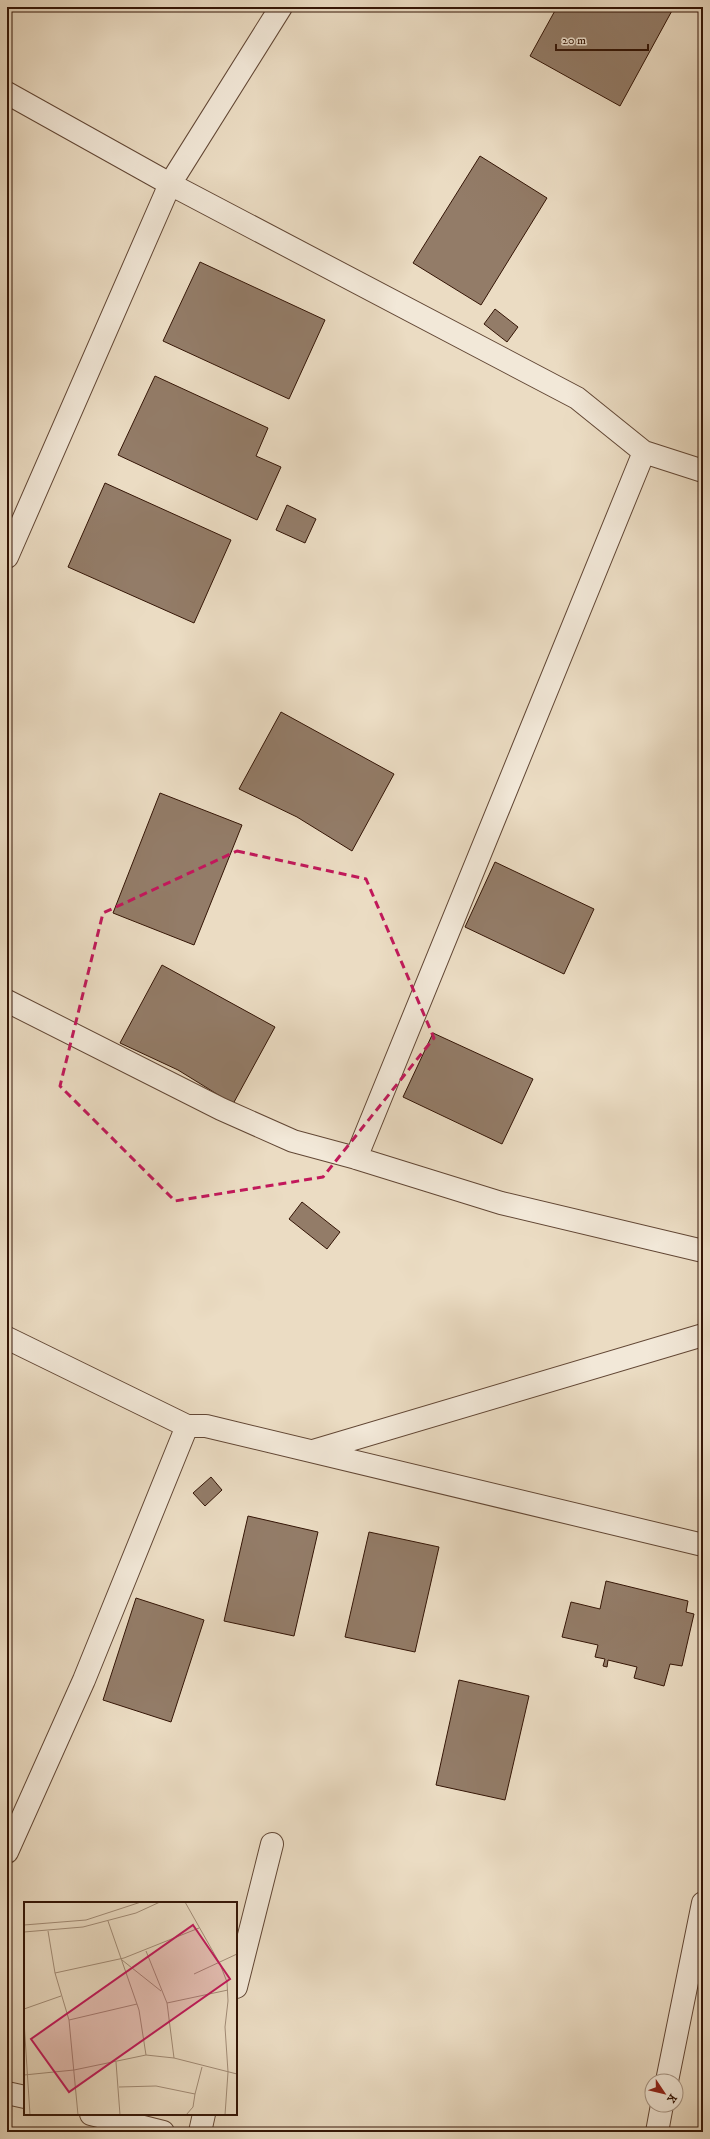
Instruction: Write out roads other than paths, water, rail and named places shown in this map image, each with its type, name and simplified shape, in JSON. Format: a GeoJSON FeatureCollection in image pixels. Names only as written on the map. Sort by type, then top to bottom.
{"type":"FeatureCollection","features":[{"type":"Feature","properties":{"kind":"street"},"geometry":{"type":"LineString","coordinates":[[7,556],[170,184],[281,7]]}},
{"type":"Feature","properties":{"kind":"street"},"geometry":{"type":"LineString","coordinates":[[7,93],[170,184],[577,398],[644,452],[703,471]]}},
{"type":"Feature","properties":{"kind":"street"},"geometry":{"type":"LineString","coordinates":[[356,1158],[644,452]]}},
{"type":"Feature","properties":{"kind":"street"},"geometry":{"type":"LineString","coordinates":[[7,1001],[221,1109],[293,1140],[501,1203],[703,1251]]}},
{"type":"Feature","properties":{"kind":"street"},"geometry":{"type":"LineString","coordinates":[[312,1452],[703,1335]]}},
{"type":"Feature","properties":{"kind":"street"},"geometry":{"type":"LineString","coordinates":[[7,1338],[187,1426],[206,1426],[703,1545]]}},
{"type":"Feature","properties":{"kind":"street"},"geometry":{"type":"LineString","coordinates":[[7,1852],[84,1680],[187,1426]]}},
{"type":"Feature","properties":{"kind":"street"},"geometry":{"type":"LineString","coordinates":[[237,1983],[272,1844]]}},
{"type":"Feature","properties":{"kind":"street"},"geometry":{"type":"LineString","coordinates":[[669,2073],[703,1903]]}},
{"type":"Feature","properties":{"kind":"street"},"geometry":{"type":"LineString","coordinates":[[7,2093],[24,2097]]}},
{"type":"Feature","properties":{"kind":"street"},"geometry":{"type":"LineString","coordinates":[[657,2132],[661,2113]]}},
{"type":"Feature","properties":{"kind":"street"},"geometry":{"type":"LineString","coordinates":[[95,2115],[163,2132]]}},
{"type":"Feature","properties":{"kind":"street"},"geometry":{"type":"LineString","coordinates":[[200,2132],[204,2115]]}}]}
